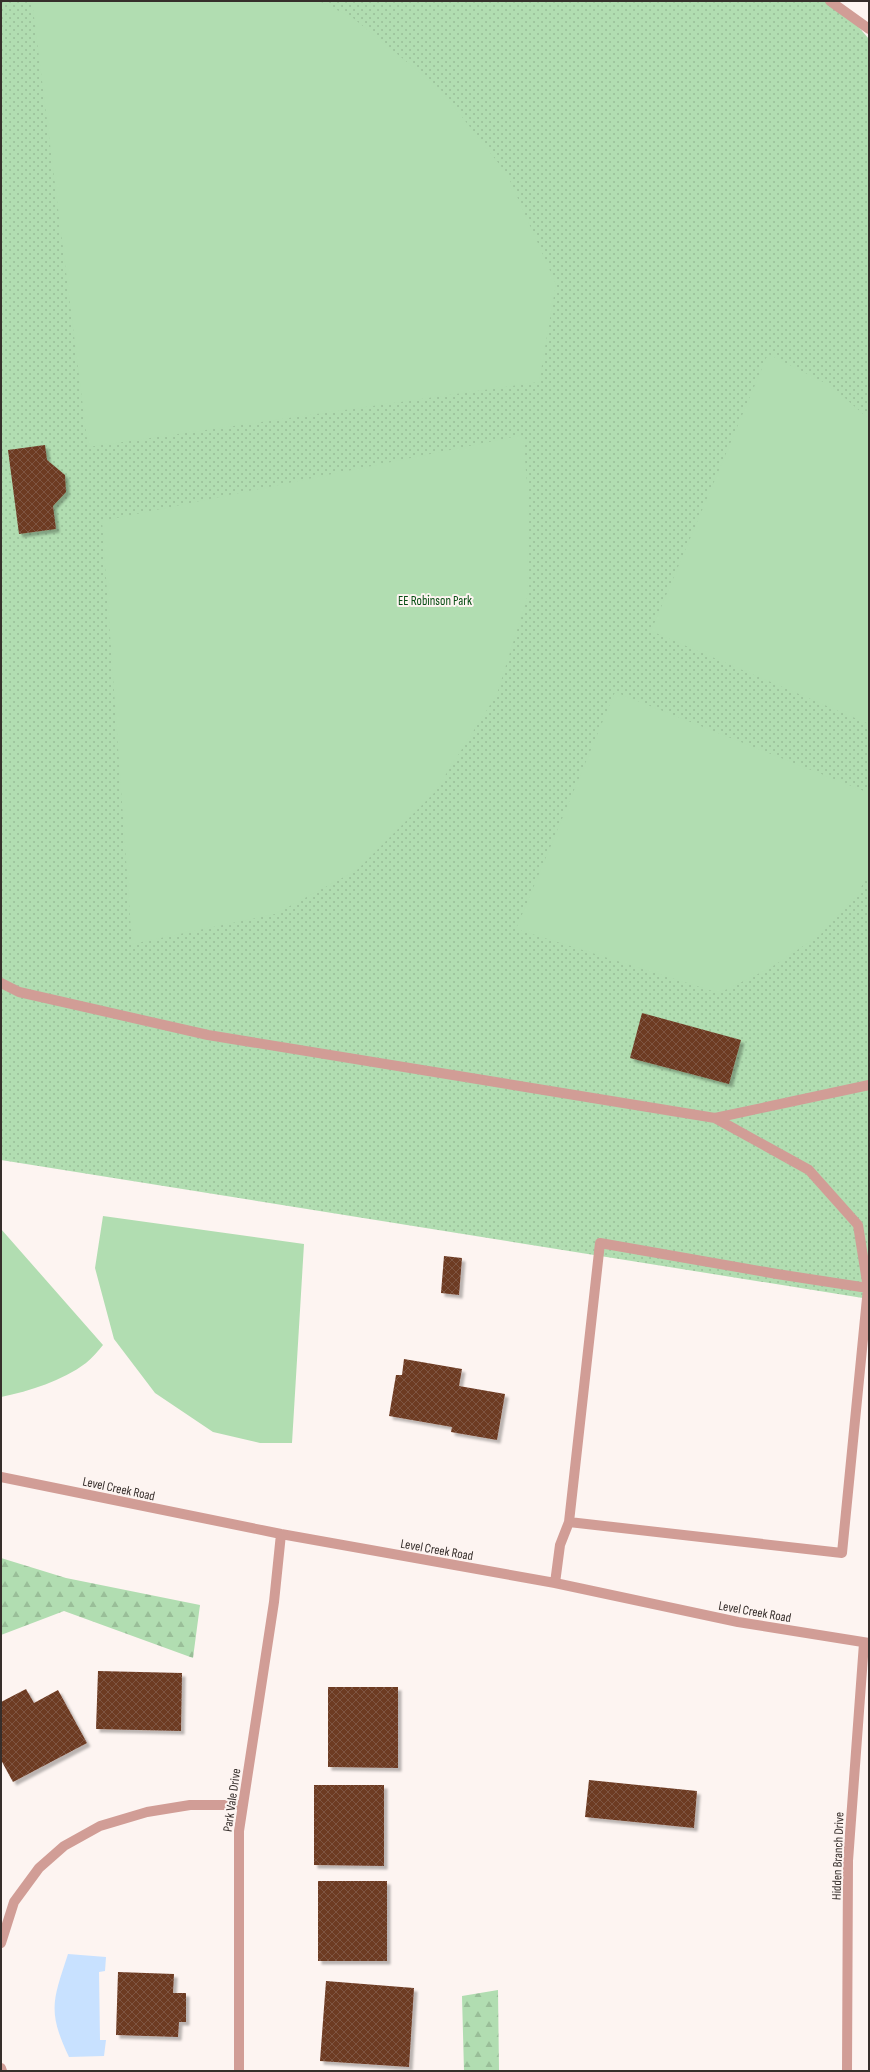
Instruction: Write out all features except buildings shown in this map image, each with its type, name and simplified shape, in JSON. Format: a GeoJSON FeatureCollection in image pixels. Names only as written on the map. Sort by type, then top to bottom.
{"type":"FeatureCollection","features":[{"type":"Feature","properties":{"kind":"street"},"geometry":{"type":"LineString","coordinates":[[830,1],[869,28]]}},
{"type":"Feature","properties":{"kind":"street"},"geometry":{"type":"LineString","coordinates":[[1,983],[19,992],[208,1035],[715,1118],[809,1170],[858,1225],[866,1259],[868,1288],[842,1552],[753,1544],[660,1531],[569,1522]]}},
{"type":"Feature","properties":{"kind":"street"},"geometry":{"type":"LineString","coordinates":[[715,1118],[869,1086]]}},
{"type":"Feature","properties":{"kind":"street"},"geometry":{"type":"LineString","coordinates":[[555,1583],[560,1545],[569,1522],[600,1243],[687,1259],[868,1288]]}},
{"type":"Feature","properties":{"kind":"street","name":"Level Creek Road"},"geometry":{"type":"LineString","coordinates":[[1,1477],[281,1534],[555,1583],[738,1622],[867,1643]]}},
{"type":"Feature","properties":{"kind":"street","name":"Park Vale Drive"},"geometry":{"type":"LineString","coordinates":[[239,2071],[239,1831],[274,1602],[281,1534]]}},
{"type":"Feature","properties":{"kind":"street","name":"Hidden Branch Drive"},"geometry":{"type":"LineString","coordinates":[[847,2071],[848,1861],[867,1643]]}},
{"type":"Feature","properties":{"kind":"street"},"geometry":{"type":"LineString","coordinates":[[1,1943],[14,1902],[39,1868],[64,1846],[100,1826],[147,1812],[190,1805],[243,1805]]}},
{"type":"Feature","properties":{"kind":"green space","name":"EE Robinson Park"},"geometry":{"type":"Polygon","coordinates":[[[1,1],[836,1],[869,39],[869,1299],[1,1160],[1,1]]]}},
{"type":"Feature","properties":{"kind":"green space"},"geometry":{"type":"Polygon","coordinates":[[[32,1],[319,1],[353,18],[440,89],[507,174],[556,284],[539,382],[88,447],[32,1]]]}},
{"type":"Feature","properties":{"kind":"green space"},"geometry":{"type":"Polygon","coordinates":[[[768,354],[831,386],[869,419],[869,724],[651,631],[768,354]]]}},
{"type":"Feature","properties":{"kind":"green space"},"geometry":{"type":"Polygon","coordinates":[[[523,435],[529,508],[527,598],[497,694],[434,793],[357,870],[275,914],[132,944],[102,521],[523,435]]]}},
{"type":"Feature","properties":{"kind":"green space"},"geometry":{"type":"Polygon","coordinates":[[[615,692],[869,793],[869,872],[857,895],[820,935],[770,968],[719,993],[516,929],[615,692]]]}},
{"type":"Feature","properties":{"kind":"green space"},"geometry":{"type":"Polygon","coordinates":[[[103,1216],[304,1244],[292,1443],[260,1443],[213,1432],[155,1393],[114,1339],[95,1268],[103,1216]]]}},
{"type":"Feature","properties":{"kind":"green space"},"geometry":{"type":"Polygon","coordinates":[[[1,1229],[103,1345],[86,1363],[67,1375],[23,1392],[1,1397],[1,1229]]]}},
{"type":"Feature","properties":{"kind":"green space"},"geometry":{"type":"Polygon","coordinates":[[[1,1558],[66,1578],[200,1605],[193,1658],[64,1611],[1,1635],[1,1558]]]}},
{"type":"Feature","properties":{"kind":"green space"},"geometry":{"type":"Polygon","coordinates":[[[498,1990],[499,2071],[464,2071],[462,1996],[498,1990]]]}},
{"type":"Feature","properties":{"kind":"water"},"geometry":{"type":"Polygon","coordinates":[[[68,1954],[106,1957],[105,1971],[99,1972],[100,2040],[106,2040],[104,2056],[69,2057],[57,2028],[55,2016],[56,1995],[68,1954]]]}}]}
